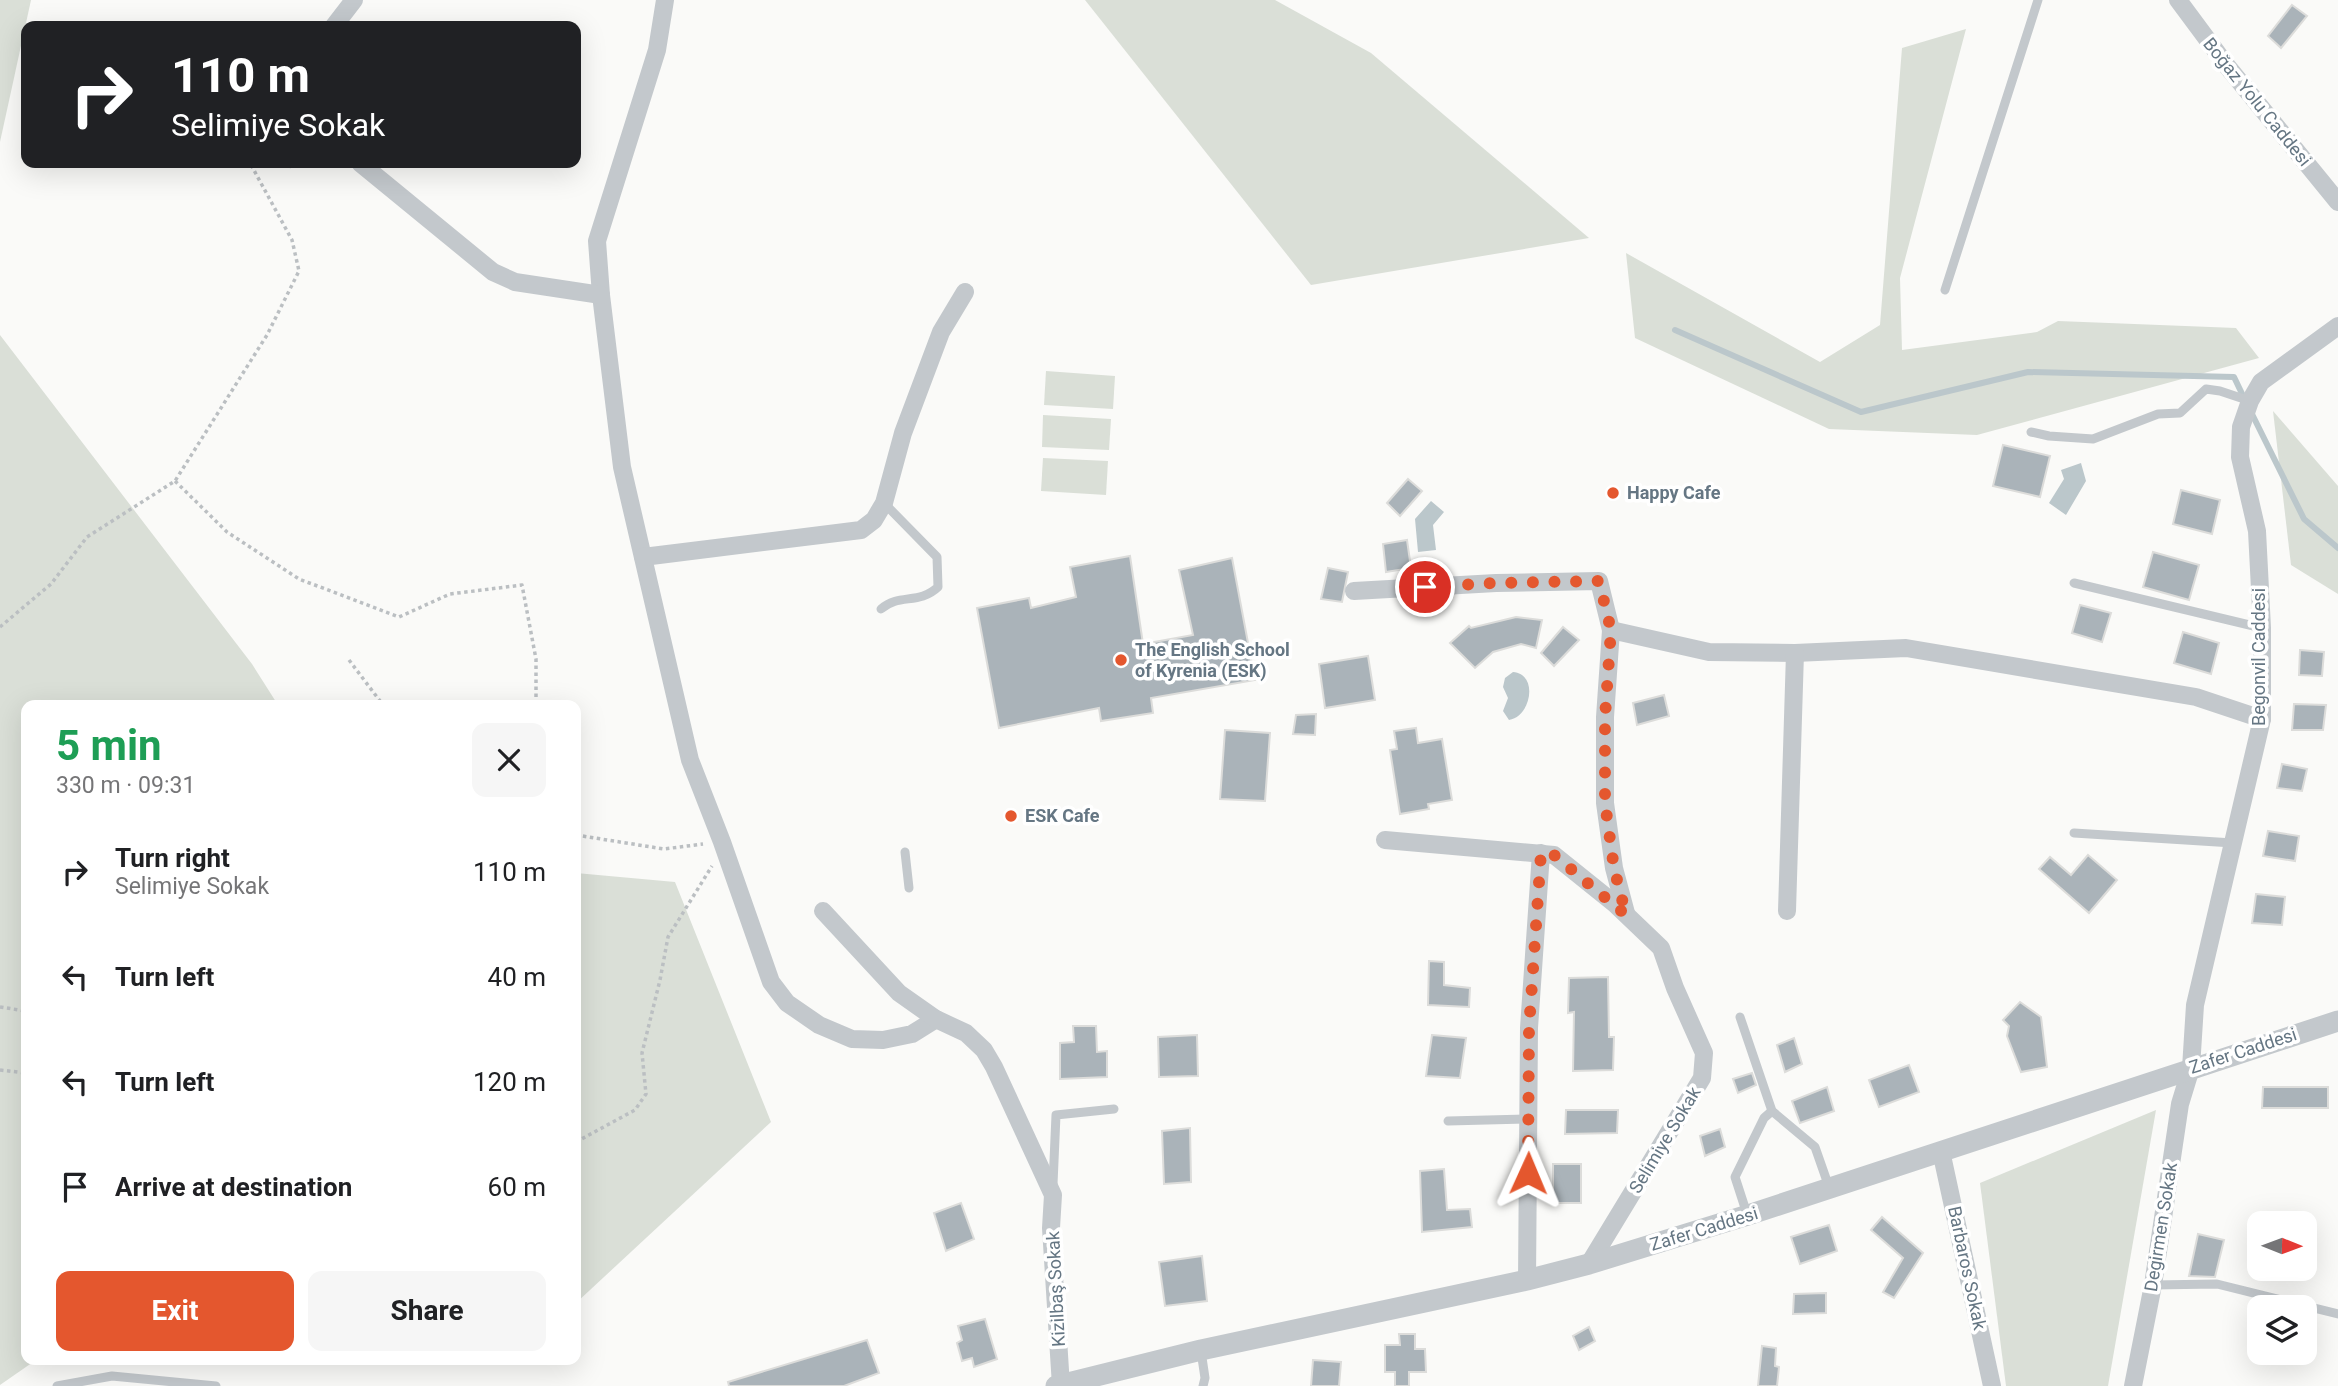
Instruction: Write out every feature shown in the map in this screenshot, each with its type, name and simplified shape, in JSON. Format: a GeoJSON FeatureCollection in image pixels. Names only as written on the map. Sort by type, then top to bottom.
{"type":"FeatureCollection","features":[{"type":"Feature","properties":{"kind":"street"},"geometry":{"type":"LineString","coordinates":[[338,21],[354,0]]}},
{"type":"Feature","properties":{"kind":"street"},"geometry":{"type":"LineString","coordinates":[[665,0],[657,50],[597,241],[622,467],[690,760],[771,982],[787,1003],[819,1026],[852,1039],[883,1040],[912,1034],[936,1019]]}},
{"type":"Feature","properties":{"kind":"street","name":"Boğaz Yolu Caddesi"},"geometry":{"type":"LineString","coordinates":[[2178,0],[2227,66],[2338,202]]}},
{"type":"Feature","properties":{"kind":"street"},"geometry":{"type":"LineString","coordinates":[[366,168],[493,272],[514,282],[601,295]]}},
{"type":"Feature","properties":{"kind":"street"},"geometry":{"type":"LineString","coordinates":[[643,557],[861,530],[874,520],[884,503],[903,433],[941,332],[965,292]]}},
{"type":"Feature","properties":{"kind":"street","name":"Begonvil Caddesi"},"geometry":{"type":"LineString","coordinates":[[2191,1068],[2195,1005],[2262,719],[2262,628],[2257,531],[2240,457],[2241,427],[2250,401],[2261,382],[2338,326]]}},
{"type":"Feature","properties":{"kind":"street"},"geometry":{"type":"LineString","coordinates":[[1354,592],[1496,583],[1599,581],[1611,630],[1605,717],[1605,803],[1614,868],[1626,915]]}},
{"type":"Feature","properties":{"kind":"street"},"geometry":{"type":"LineString","coordinates":[[1611,630],[1709,652],[1795,653],[1906,648],[2196,697],[2262,719]]}},
{"type":"Feature","properties":{"kind":"street"},"geometry":{"type":"LineString","coordinates":[[1787,911],[1795,653]]}},
{"type":"Feature","properties":{"kind":"street","name":"Selimiye Sokak"},"geometry":{"type":"LineString","coordinates":[[1385,839],[1554,855],[1661,948],[1675,988],[1704,1053],[1702,1078],[1589,1264]]}},
{"type":"Feature","properties":{"kind":"street"},"geometry":{"type":"LineString","coordinates":[[1527,1280],[1529,1028],[1541,853]]}},
{"type":"Feature","properties":{"kind":"street"},"geometry":{"type":"LineString","coordinates":[[823,911],[899,993],[936,1019],[966,1033],[984,1050],[1053,1195]]}},
{"type":"Feature","properties":{"kind":"street","name":"Zafer Caddesi"},"geometry":{"type":"LineString","coordinates":[[1060,1385],[1201,1350],[1527,1280],[1589,1264],[1748,1215],[2338,1021]]}},
{"type":"Feature","properties":{"kind":"street","name":"Degirmen Sokak"},"geometry":{"type":"LineString","coordinates":[[2133,1386],[2153,1285],[2180,1104],[2191,1068]]}},
{"type":"Feature","properties":{"kind":"street","name":"Barbaros Sokak"},"geometry":{"type":"LineString","coordinates":[[1941,1151],[1992,1386]]}},
{"type":"Feature","properties":{"kind":"street","name":"Kizilbaş Sokak"},"geometry":{"type":"LineString","coordinates":[[1053,1195],[1051,1228],[1060,1385]]}},
{"type":"Feature","properties":{"kind":"lane"},"geometry":{"type":"LineString","coordinates":[[1945,290],[2038,0]]}},
{"type":"Feature","properties":{"kind":"lane"},"geometry":{"type":"LineString","coordinates":[[2031,432],[2093,439],[2158,414],[2180,413],[2206,389],[2250,401]]}},
{"type":"Feature","properties":{"kind":"lane"},"geometry":{"type":"LineString","coordinates":[[881,609],[889,602],[929,595],[937,587],[939,570],[937,557],[884,503]]}},
{"type":"Feature","properties":{"kind":"lane"},"geometry":{"type":"LineString","coordinates":[[2074,583],[2262,628]]}},
{"type":"Feature","properties":{"kind":"lane"},"geometry":{"type":"LineString","coordinates":[[2074,833],[2233,843]]}},
{"type":"Feature","properties":{"kind":"lane"},"geometry":{"type":"LineString","coordinates":[[905,852],[909,888]]}},
{"type":"Feature","properties":{"kind":"lane"},"geometry":{"type":"LineString","coordinates":[[1740,1017],[1772,1111],[1815,1147],[1829,1188]]}},
{"type":"Feature","properties":{"kind":"lane"},"geometry":{"type":"LineString","coordinates":[[1053,1195],[1056,1115],[1114,1109]]}},
{"type":"Feature","properties":{"kind":"lane"},"geometry":{"type":"LineString","coordinates":[[1748,1215],[1735,1177],[1764,1118],[1772,1111]]}},
{"type":"Feature","properties":{"kind":"lane"},"geometry":{"type":"LineString","coordinates":[[1448,1121],[1528,1119]]}},
{"type":"Feature","properties":{"kind":"lane"},"geometry":{"type":"LineString","coordinates":[[2153,1285],[2217,1284],[2338,1314]]}},
{"type":"Feature","properties":{"kind":"lane"},"geometry":{"type":"LineString","coordinates":[[1201,1350],[1205,1378],[1203,1386]]}},
{"type":"Feature","properties":{"kind":"lane"},"geometry":{"type":"LineString","coordinates":[[57,1386],[112,1376],[216,1386]]}},
{"type":"Feature","properties":{"kind":"path"},"geometry":{"type":"LineString","coordinates":[[0,628],[51,583],[87,537],[175,481],[267,335],[299,271],[292,240],[253,168]]}},
{"type":"Feature","properties":{"kind":"path"},"geometry":{"type":"LineString","coordinates":[[175,481],[227,532],[299,579],[399,617],[450,594],[522,585],[536,659],[536,700]]}},
{"type":"Feature","properties":{"kind":"path"},"geometry":{"type":"LineString","coordinates":[[349,660],[379,700]]}},
{"type":"Feature","properties":{"kind":"path"},"geometry":{"type":"LineString","coordinates":[[581,836],[664,849],[722,842],[709,874],[668,937],[642,1053],[646,1094],[635,1110],[581,1139]]}},
{"type":"Feature","properties":{"kind":"path"},"geometry":{"type":"LineString","coordinates":[[0,1007],[21,1010]]}},
{"type":"Feature","properties":{"kind":"path"},"geometry":{"type":"LineString","coordinates":[[0,1070],[21,1072]]}},
{"type":"Feature","properties":{"kind":"shaded area"},"geometry":{"type":"Polygon","coordinates":[[[0,0],[31,0],[26,21],[21,21],[21,46],[0,142],[0,0]]]}},
{"type":"Feature","properties":{"kind":"shaded area"},"geometry":{"type":"Polygon","coordinates":[[[1085,0],[1275,0],[1371,53],[1589,238],[1311,285],[1085,0]]]}},
{"type":"Feature","properties":{"kind":"shaded area"},"geometry":{"type":"Polygon","coordinates":[[[1966,29],[1900,278],[1902,350],[2037,332],[2058,321],[2236,328],[2259,358],[1977,435],[1829,429],[1635,338],[1626,253],[1820,362],[1880,325],[1902,48],[1966,29]]]}},
{"type":"Feature","properties":{"kind":"shaded area"},"geometry":{"type":"Polygon","coordinates":[[[0,335],[252,664],[275,700],[21,700],[21,1365],[29,1365],[0,1385],[0,335]]]}},
{"type":"Feature","properties":{"kind":"shaded area"},"geometry":{"type":"Polygon","coordinates":[[[1046,371],[1115,376],[1113,409],[1044,405],[1046,371]]]}},
{"type":"Feature","properties":{"kind":"shaded area"},"geometry":{"type":"Polygon","coordinates":[[[2273,411],[2338,486],[2338,594],[2291,565],[2273,411]]]}},
{"type":"Feature","properties":{"kind":"shaded area"},"geometry":{"type":"Polygon","coordinates":[[[1043,415],[1111,419],[1109,450],[1042,447],[1043,415]]]}},
{"type":"Feature","properties":{"kind":"shaded area"},"geometry":{"type":"Polygon","coordinates":[[[1043,458],[1108,461],[1106,495],[1041,491],[1043,458]]]}},
{"type":"Feature","properties":{"kind":"shaded area"},"geometry":{"type":"Polygon","coordinates":[[[2081,463],[2086,481],[2066,515],[2049,503],[2064,479],[2061,470],[2081,463]]]}},
{"type":"Feature","properties":{"kind":"shaded area"},"geometry":{"type":"Polygon","coordinates":[[[1431,501],[1444,512],[1433,525],[1436,550],[1418,552],[1415,519],[1431,501]]]}},
{"type":"Feature","properties":{"kind":"shaded area"},"geometry":{"type":"Polygon","coordinates":[[[1513,672],[1526,680],[1529,696],[1523,712],[1509,720],[1503,711],[1508,698],[1503,687],[1505,678],[1513,672]]]}},
{"type":"Feature","properties":{"kind":"shaded area"},"geometry":{"type":"Polygon","coordinates":[[[581,873],[675,882],[771,1122],[581,1298],[581,873]]]}},
{"type":"Feature","properties":{"kind":"shaded area"},"geometry":{"type":"Polygon","coordinates":[[[2156,1110],[2108,1386],[2006,1386],[1980,1183],[2156,1110]]]}},
{"type":"Feature","properties":{"kind":"building"},"geometry":{"type":"Polygon","coordinates":[[[2292,5],[2307,16],[2281,48],[2268,36],[2292,5]]]}},
{"type":"Feature","properties":{"kind":"building"},"geometry":{"type":"Polygon","coordinates":[[[2003,445],[2050,456],[2040,497],[1993,486],[2003,445]]]}},
{"type":"Feature","properties":{"kind":"building"},"geometry":{"type":"Polygon","coordinates":[[[1408,479],[1422,491],[1400,516],[1387,503],[1408,479]]]}},
{"type":"Feature","properties":{"kind":"building"},"geometry":{"type":"Polygon","coordinates":[[[2181,490],[2220,500],[2212,534],[2173,524],[2181,490]]]}},
{"type":"Feature","properties":{"kind":"building"},"geometry":{"type":"Polygon","coordinates":[[[1407,540],[1411,568],[1386,572],[1383,544],[1407,540]]]}},
{"type":"Feature","properties":{"kind":"building"},"geometry":{"type":"Polygon","coordinates":[[[2153,552],[2199,565],[2189,600],[2143,587],[2153,552]]]}},
{"type":"Feature","properties":{"kind":"building"},"geometry":{"type":"Polygon","coordinates":[[[1130,556],[1143,644],[1193,635],[1179,570],[1232,558],[1255,680],[1151,698],[1153,713],[1101,721],[1099,708],[999,728],[977,608],[1029,598],[1031,608],[1076,597],[1070,567],[1130,556]]]}},
{"type":"Feature","properties":{"kind":"building"},"geometry":{"type":"Polygon","coordinates":[[[1328,568],[1348,572],[1342,602],[1321,599],[1328,568]]]}},
{"type":"Feature","properties":{"kind":"building"},"geometry":{"type":"Polygon","coordinates":[[[2080,605],[2111,613],[2102,642],[2072,633],[2080,605]]]}},
{"type":"Feature","properties":{"kind":"building"},"geometry":{"type":"Polygon","coordinates":[[[1516,617],[1542,620],[1536,648],[1521,644],[1493,652],[1475,668],[1450,643],[1469,626],[1471,628],[1516,617]]]}},
{"type":"Feature","properties":{"kind":"building"},"geometry":{"type":"Polygon","coordinates":[[[1563,627],[1579,640],[1554,666],[1541,653],[1563,627]]]}},
{"type":"Feature","properties":{"kind":"building"},"geometry":{"type":"Polygon","coordinates":[[[2183,632],[2219,643],[2211,674],[2174,663],[2183,632]]]}},
{"type":"Feature","properties":{"kind":"building"},"geometry":{"type":"Polygon","coordinates":[[[2300,650],[2324,652],[2322,676],[2299,675],[2300,650]]]}},
{"type":"Feature","properties":{"kind":"building"},"geometry":{"type":"Polygon","coordinates":[[[1368,656],[1375,700],[1325,708],[1319,664],[1368,656]]]}},
{"type":"Feature","properties":{"kind":"building"},"geometry":{"type":"Polygon","coordinates":[[[1664,695],[1669,716],[1637,725],[1633,703],[1664,695]]]}},
{"type":"Feature","properties":{"kind":"building"},"geometry":{"type":"Polygon","coordinates":[[[2294,704],[2326,705],[2323,730],[2292,730],[2294,704]]]}},
{"type":"Feature","properties":{"kind":"building"},"geometry":{"type":"Polygon","coordinates":[[[1316,714],[1315,735],[1293,734],[1296,715],[1316,714]]]}},
{"type":"Feature","properties":{"kind":"building"},"geometry":{"type":"Polygon","coordinates":[[[1416,728],[1418,743],[1442,739],[1452,800],[1428,804],[1429,809],[1400,814],[1390,750],[1397,749],[1394,731],[1416,728]]]}},
{"type":"Feature","properties":{"kind":"building"},"geometry":{"type":"Polygon","coordinates":[[[1225,730],[1270,733],[1265,801],[1220,799],[1225,730]]]}},
{"type":"Feature","properties":{"kind":"building"},"geometry":{"type":"Polygon","coordinates":[[[2282,764],[2307,769],[2302,791],[2277,788],[2282,764]]]}},
{"type":"Feature","properties":{"kind":"building"},"geometry":{"type":"Polygon","coordinates":[[[2268,831],[2299,836],[2295,861],[2263,856],[2268,831]]]}},
{"type":"Feature","properties":{"kind":"building"},"geometry":{"type":"Polygon","coordinates":[[[2088,855],[2117,880],[2089,913],[2039,869],[2050,857],[2071,875],[2088,855]]]}},
{"type":"Feature","properties":{"kind":"building"},"geometry":{"type":"Polygon","coordinates":[[[2256,894],[2285,897],[2282,925],[2252,923],[2256,894]]]}},
{"type":"Feature","properties":{"kind":"building"},"geometry":{"type":"Polygon","coordinates":[[[1429,961],[1444,962],[1444,985],[1470,988],[1469,1007],[1428,1005],[1429,961]]]}},
{"type":"Feature","properties":{"kind":"building"},"geometry":{"type":"Polygon","coordinates":[[[1608,977],[1609,1037],[1614,1037],[1613,1070],[1573,1071],[1574,1012],[1568,1013],[1569,978],[1608,977]]]}},
{"type":"Feature","properties":{"kind":"building"},"geometry":{"type":"Polygon","coordinates":[[[2020,1002],[2041,1017],[2047,1067],[2021,1072],[2007,1036],[2009,1026],[2003,1020],[2020,1002]]]}},
{"type":"Feature","properties":{"kind":"building"},"geometry":{"type":"Polygon","coordinates":[[[1073,1026],[1096,1026],[1097,1052],[1107,1051],[1107,1077],[1060,1079],[1060,1043],[1074,1042],[1073,1026]]]}},
{"type":"Feature","properties":{"kind":"building"},"geometry":{"type":"Polygon","coordinates":[[[1197,1035],[1198,1076],[1159,1077],[1158,1037],[1197,1035]]]}},
{"type":"Feature","properties":{"kind":"building"},"geometry":{"type":"Polygon","coordinates":[[[1432,1035],[1466,1038],[1460,1078],[1426,1076],[1432,1035]]]}},
{"type":"Feature","properties":{"kind":"building"},"geometry":{"type":"Polygon","coordinates":[[[1794,1038],[1802,1064],[1785,1072],[1777,1045],[1794,1038]]]}},
{"type":"Feature","properties":{"kind":"building"},"geometry":{"type":"Polygon","coordinates":[[[1909,1065],[1919,1092],[1879,1107],[1869,1080],[1909,1065]]]}},
{"type":"Feature","properties":{"kind":"building"},"geometry":{"type":"Polygon","coordinates":[[[1752,1073],[1756,1085],[1738,1093],[1733,1079],[1752,1073]]]}},
{"type":"Feature","properties":{"kind":"building"},"geometry":{"type":"Polygon","coordinates":[[[1827,1087],[1834,1111],[1800,1123],[1792,1101],[1827,1087]]]}},
{"type":"Feature","properties":{"kind":"building"},"geometry":{"type":"Polygon","coordinates":[[[2263,1087],[2328,1087],[2328,1108],[2262,1108],[2263,1087]]]}},
{"type":"Feature","properties":{"kind":"building"},"geometry":{"type":"Polygon","coordinates":[[[1566,1110],[1618,1110],[1617,1133],[1565,1134],[1566,1110]]]}},
{"type":"Feature","properties":{"kind":"building"},"geometry":{"type":"Polygon","coordinates":[[[1190,1128],[1191,1182],[1164,1184],[1162,1131],[1190,1128]]]}},
{"type":"Feature","properties":{"kind":"building"},"geometry":{"type":"Polygon","coordinates":[[[1720,1129],[1725,1147],[1705,1156],[1700,1136],[1720,1129]]]}},
{"type":"Feature","properties":{"kind":"building"},"geometry":{"type":"Polygon","coordinates":[[[1553,1164],[1581,1164],[1581,1203],[1553,1203],[1553,1164]]]}},
{"type":"Feature","properties":{"kind":"building"},"geometry":{"type":"Polygon","coordinates":[[[1444,1169],[1447,1210],[1470,1209],[1472,1227],[1422,1232],[1420,1171],[1444,1169]]]}},
{"type":"Feature","properties":{"kind":"building"},"geometry":{"type":"Polygon","coordinates":[[[961,1203],[974,1239],[946,1251],[934,1213],[961,1203]]]}},
{"type":"Feature","properties":{"kind":"building"},"geometry":{"type":"Polygon","coordinates":[[[1882,1217],[1923,1253],[1894,1298],[1883,1292],[1903,1258],[1871,1230],[1882,1217]]]}},
{"type":"Feature","properties":{"kind":"building"},"geometry":{"type":"Polygon","coordinates":[[[1829,1225],[1837,1251],[1800,1264],[1791,1237],[1829,1225]]]}},
{"type":"Feature","properties":{"kind":"building"},"geometry":{"type":"Polygon","coordinates":[[[2198,1234],[2224,1240],[2215,1277],[2189,1276],[2198,1234]]]}},
{"type":"Feature","properties":{"kind":"building"},"geometry":{"type":"Polygon","coordinates":[[[1202,1256],[1207,1301],[1165,1306],[1159,1262],[1202,1256]]]}},
{"type":"Feature","properties":{"kind":"building"},"geometry":{"type":"Polygon","coordinates":[[[1826,1293],[1826,1313],[1793,1314],[1794,1294],[1826,1293]]]}},
{"type":"Feature","properties":{"kind":"building"},"geometry":{"type":"Polygon","coordinates":[[[985,1319],[997,1359],[974,1367],[972,1358],[962,1361],[957,1343],[962,1340],[958,1326],[985,1319]]]}},
{"type":"Feature","properties":{"kind":"building"},"geometry":{"type":"Polygon","coordinates":[[[1589,1327],[1595,1341],[1579,1350],[1573,1336],[1589,1327]]]}},
{"type":"Feature","properties":{"kind":"building"},"geometry":{"type":"Polygon","coordinates":[[[1399,1334],[1415,1334],[1415,1349],[1425,1349],[1426,1372],[1409,1372],[1409,1386],[1395,1386],[1395,1372],[1385,1372],[1385,1345],[1400,1345],[1399,1334]]]}},
{"type":"Feature","properties":{"kind":"building"},"geometry":{"type":"Polygon","coordinates":[[[867,1340],[879,1373],[844,1386],[729,1386],[728,1382],[867,1340]]]}},
{"type":"Feature","properties":{"kind":"building"},"geometry":{"type":"Polygon","coordinates":[[[1762,1346],[1776,1348],[1775,1366],[1779,1367],[1777,1386],[1758,1386],[1762,1346]]]}},
{"type":"Feature","properties":{"kind":"building"},"geometry":{"type":"Polygon","coordinates":[[[1313,1360],[1341,1362],[1339,1386],[1311,1386],[1313,1360]]]}},
{"type":"Feature","properties":{"kind":"waterway"},"geometry":{"type":"LineString","coordinates":[[1675,330],[1861,412],[2028,372],[2234,377],[2245,400]]}},
{"type":"Feature","properties":{"kind":"waterway"},"geometry":{"type":"LineString","coordinates":[[2250,410],[2304,519],[2338,548]]}},
{"type":"Feature","properties":{"kind":"place","name":"Happy Cafe"},"geometry":{"type":"Point","coordinates":[1613,493]}},
{"type":"Feature","properties":{"kind":"place","name":"The English School of Kyrenia (ESK)"},"geometry":{"type":"Point","coordinates":[1121,660]}},
{"type":"Feature","properties":{"kind":"place","name":"ESK Cafe"},"geometry":{"type":"Point","coordinates":[1011,816]}},
{"type":"Feature","properties":{"kind":"route"},"geometry":{"type":"LineString","coordinates":[[1425,587],[1599,581],[1611,630],[1606,688],[1605,803],[1614,868],[1626,915],[1554,855],[1541,853],[1529,1028],[1528,1173]]}}]}
